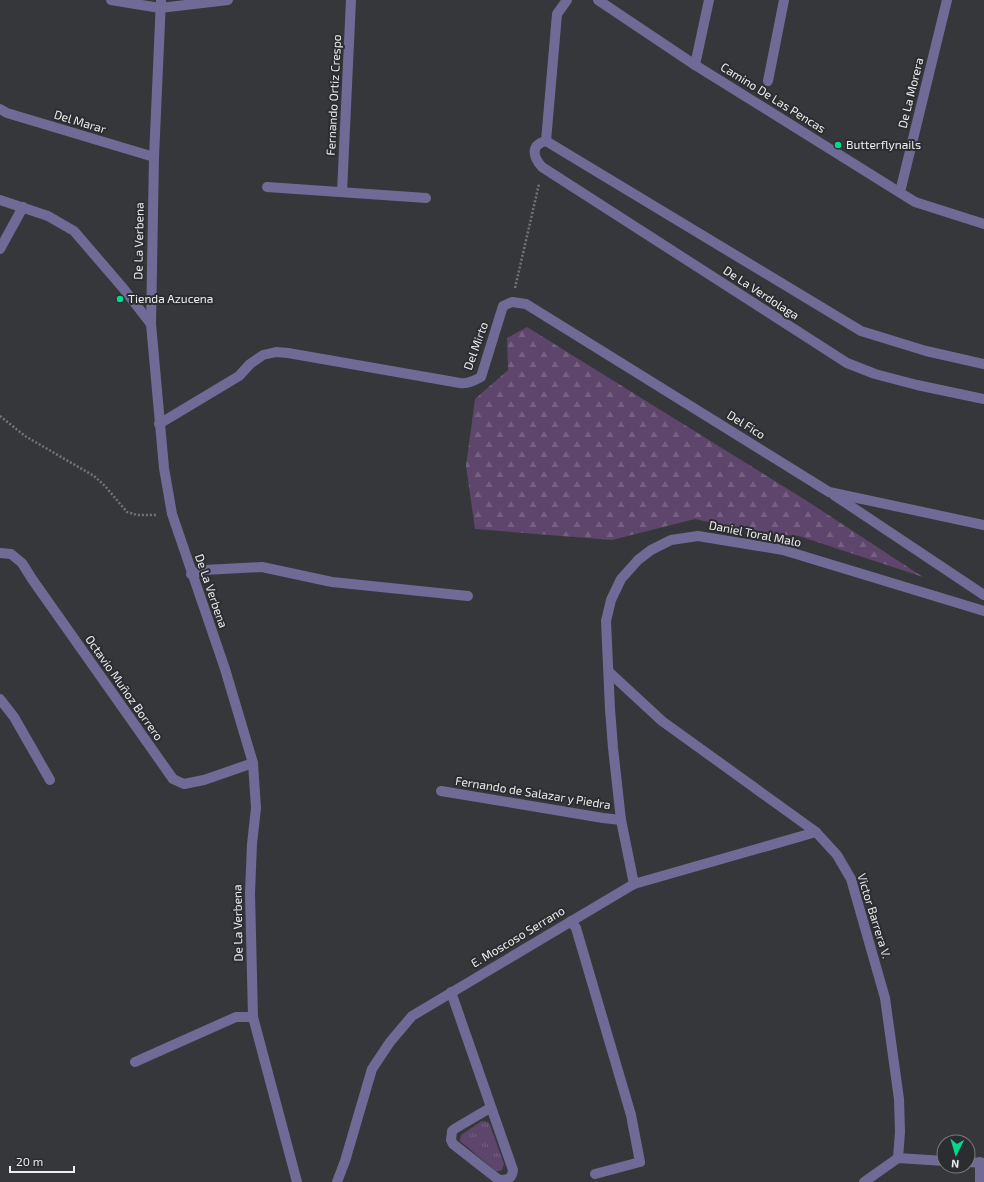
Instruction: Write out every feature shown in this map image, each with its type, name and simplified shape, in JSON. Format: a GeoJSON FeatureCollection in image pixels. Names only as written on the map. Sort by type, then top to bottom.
{"type":"FeatureCollection","features":[{"type":"Feature","properties":{"kind":"street"},"geometry":{"type":"LineString","coordinates":[[111,0],[160,4],[228,0]]}},
{"type":"Feature","properties":{"kind":"street","name":"Fernando Ortiz Crespo"},"geometry":{"type":"LineString","coordinates":[[342,192],[351,0]]}},
{"type":"Feature","properties":{"kind":"street"},"geometry":{"type":"LineString","coordinates":[[542,167],[537,162],[534,155],[535,148],[540,143],[546,141],[557,14],[566,0]]}},
{"type":"Feature","properties":{"kind":"street","name":"Camino De Las Pencas"},"geometry":{"type":"LineString","coordinates":[[598,0],[695,65],[915,202],[984,224]]}},
{"type":"Feature","properties":{"kind":"street"},"geometry":{"type":"LineString","coordinates":[[695,65],[709,0]]}},
{"type":"Feature","properties":{"kind":"street"},"geometry":{"type":"LineString","coordinates":[[768,81],[784,0]]}},
{"type":"Feature","properties":{"kind":"street","name":"De La Morera"},"geometry":{"type":"LineString","coordinates":[[900,192],[947,0]]}},
{"type":"Feature","properties":{"kind":"street","name":"De La Verbena"},"geometry":{"type":"LineString","coordinates":[[160,4],[154,157],[151,324],[164,468],[172,514],[191,574],[225,669],[253,764],[256,808],[252,844],[250,893],[253,1017],[297,1182]]}},
{"type":"Feature","properties":{"kind":"street","name":"Del Marar"},"geometry":{"type":"LineString","coordinates":[[0,109],[7,113],[154,157]]}},
{"type":"Feature","properties":{"kind":"street","name":"De La Verdolaga"},"geometry":{"type":"LineString","coordinates":[[546,141],[861,331],[926,351],[984,364]]}},
{"type":"Feature","properties":{"kind":"street","name":"De La Verdolaga"},"geometry":{"type":"LineString","coordinates":[[542,167],[847,364],[896,380],[984,399]]}},
{"type":"Feature","properties":{"kind":"street"},"geometry":{"type":"LineString","coordinates":[[267,187],[426,198]]}},
{"type":"Feature","properties":{"kind":"street"},"geometry":{"type":"LineString","coordinates":[[0,200],[48,216],[74,231],[123,288],[151,324]]}},
{"type":"Feature","properties":{"kind":"street"},"geometry":{"type":"LineString","coordinates":[[0,249],[23,207]]}},
{"type":"Feature","properties":{"kind":"street","name":"Del Mirto"},"geometry":{"type":"LineString","coordinates":[[159,424],[239,376],[250,364],[263,355],[276,352],[288,352],[466,384],[480,377],[503,306],[512,302]]}},
{"type":"Feature","properties":{"kind":"street","name":"Del Fico"},"geometry":{"type":"LineString","coordinates":[[512,302],[526,304],[829,492],[984,525]]}},
{"type":"Feature","properties":{"kind":"street"},"geometry":{"type":"LineString","coordinates":[[829,492],[984,595]]}},
{"type":"Feature","properties":{"kind":"street","name":"Daniel Toral Malo"},"geometry":{"type":"LineString","coordinates":[[634,884],[621,820],[613,740],[606,621],[611,600],[621,579],[638,560],[651,550],[672,540],[698,536],[783,550],[984,611]]}},
{"type":"Feature","properties":{"kind":"street","name":"Octavio Muñoz Borrero"},"geometry":{"type":"LineString","coordinates":[[0,553],[11,554],[22,563],[173,779],[184,784],[204,780],[253,764]]}},
{"type":"Feature","properties":{"kind":"street"},"geometry":{"type":"LineString","coordinates":[[191,574],[204,570],[262,567],[332,582],[468,596]]}},
{"type":"Feature","properties":{"kind":"street","name":"Victor Barrera V."},"geometry":{"type":"LineString","coordinates":[[609,672],[662,721],[816,832],[837,855],[851,879],[885,998],[899,1099],[900,1132],[898,1158]]}},
{"type":"Feature","properties":{"kind":"street"},"geometry":{"type":"LineString","coordinates":[[0,699],[14,717],[50,780]]}},
{"type":"Feature","properties":{"kind":"street","name":"Fernando de Salazar y Piedra"},"geometry":{"type":"LineString","coordinates":[[441,791],[621,820]]}},
{"type":"Feature","properties":{"kind":"street","name":"E. Moscoso Serrano"},"geometry":{"type":"LineString","coordinates":[[337,1182],[372,1069],[390,1042],[412,1016],[634,884],[816,832]]}},
{"type":"Feature","properties":{"kind":"street"},"geometry":{"type":"LineString","coordinates":[[571,921],[576,928],[631,1115],[640,1162],[595,1174]]}},
{"type":"Feature","properties":{"kind":"street"},"geometry":{"type":"LineString","coordinates":[[451,992],[490,1108],[513,1170],[510,1178],[505,1180],[499,1180],[453,1144],[452,1140],[452,1132],[456,1128],[490,1108]]}},
{"type":"Feature","properties":{"kind":"street"},"geometry":{"type":"LineString","coordinates":[[135,1062],[236,1017],[253,1017]]}},
{"type":"Feature","properties":{"kind":"street"},"geometry":{"type":"LineString","coordinates":[[864,1182],[898,1158],[936,1160]]}},
{"type":"Feature","properties":{"kind":"street"},"geometry":{"type":"LineString","coordinates":[[980,1182],[982,1163]]}},
{"type":"Feature","properties":{"kind":"path"},"geometry":{"type":"LineString","coordinates":[[512,302],[542,167]]}},
{"type":"Feature","properties":{"kind":"path"},"geometry":{"type":"LineString","coordinates":[[0,416],[25,436],[94,476],[105,486],[127,512],[137,516],[172,514]]}},
{"type":"Feature","properties":{"kind":"green space"},"geometry":{"type":"Polygon","coordinates":[[[527,327],[807,501],[923,577],[799,536],[758,533],[695,519],[612,540],[475,529],[466,466],[475,399],[508,370],[507,338],[527,327]]]}},
{"type":"Feature","properties":{"kind":"green space"},"geometry":{"type":"Polygon","coordinates":[[[482,1121],[488,1122],[490,1125],[504,1164],[502,1170],[496,1171],[460,1141],[461,1135],[482,1121]]]}},
{"type":"Feature","properties":{"kind":"place","name":"Butterflynails"},"geometry":{"type":"Point","coordinates":[838,145]}},
{"type":"Feature","properties":{"kind":"place","name":"Tienda Azucena"},"geometry":{"type":"Point","coordinates":[120,299]}}]}
